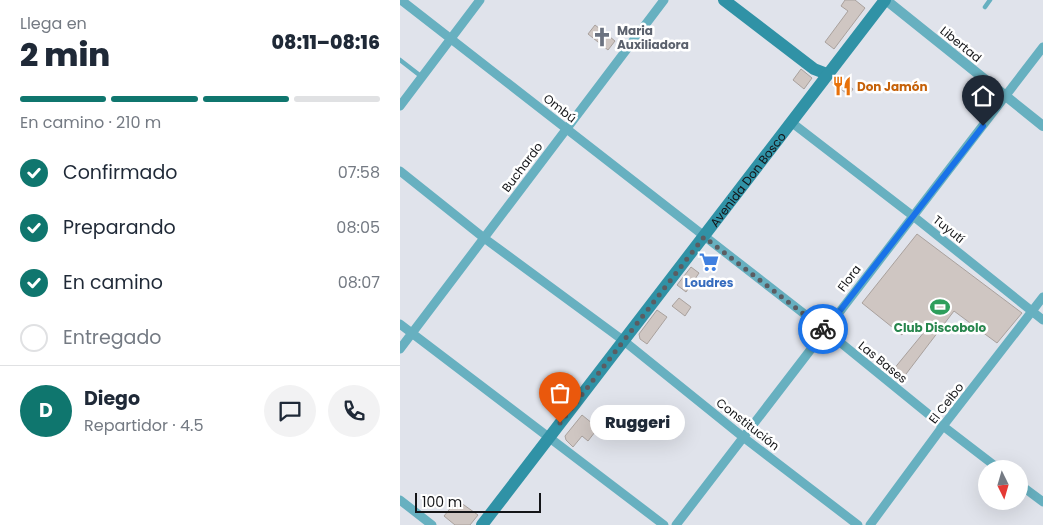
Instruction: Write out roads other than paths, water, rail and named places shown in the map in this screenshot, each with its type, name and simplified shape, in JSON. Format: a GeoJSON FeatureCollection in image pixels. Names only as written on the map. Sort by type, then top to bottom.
{"type":"FeatureCollection","features":[{"type":"Feature","properties":{"kind":"main road"},"geometry":{"type":"LineString","coordinates":[[724,0],[814,69],[827,74]]}},
{"type":"Feature","properties":{"kind":"main road"},"geometry":{"type":"LineString","coordinates":[[738,0],[819,62],[827,74]]}},
{"type":"Feature","properties":{"kind":"main road","name":"Avenida Don Bosco"},"geometry":{"type":"LineString","coordinates":[[482,525],[885,0]]}},
{"type":"Feature","properties":{"kind":"street","name":"Ombú"},"geometry":{"type":"LineString","coordinates":[[401,0],[704,237]]}},
{"type":"Feature","properties":{"kind":"street"},"geometry":{"type":"LineString","coordinates":[[400,106],[480,0]]}},
{"type":"Feature","properties":{"kind":"street","name":"Buchardo"},"geometry":{"type":"LineString","coordinates":[[400,348],[664,0]]}},
{"type":"Feature","properties":{"kind":"street","name":"Libertad"},"geometry":{"type":"LineString","coordinates":[[885,0],[1043,126]]}},
{"type":"Feature","properties":{"kind":"street","name":"Flora"},"geometry":{"type":"LineString","coordinates":[[676,525],[1043,47]]}},
{"type":"Feature","properties":{"kind":"street","name":"Tuyutí"},"geometry":{"type":"LineString","coordinates":[[791,122],[1043,320]]}},
{"type":"Feature","properties":{"kind":"street","name":"Constitución"},"geometry":{"type":"LineString","coordinates":[[400,171],[484,238],[624,341],[743,437],[858,525]]}},
{"type":"Feature","properties":{"kind":"street","name":"Las Bases"},"geometry":{"type":"LineString","coordinates":[[704,237],[825,330],[942,426],[987,460]]}},
{"type":"Feature","properties":{"kind":"street","name":"El Ceibo"},"geometry":{"type":"LineString","coordinates":[[870,525],[942,426],[1043,297]]}},
{"type":"Feature","properties":{"kind":"street"},"geometry":{"type":"LineString","coordinates":[[400,324],[664,525]]}},
{"type":"Feature","properties":{"kind":"street"},"geometry":{"type":"LineString","coordinates":[[1028,491],[1043,502]]}},
{"type":"Feature","properties":{"kind":"street"},"geometry":{"type":"LineString","coordinates":[[400,500],[432,525]]}},
{"type":"Feature","properties":{"kind":"lane"},"geometry":{"type":"LineString","coordinates":[[985,7],[990,0]]}},
{"type":"Feature","properties":{"kind":"lane"},"geometry":{"type":"LineString","coordinates":[[400,60],[422,77]]}},
{"type":"Feature","properties":{"kind":"place","name":"Maria Auxiliadora"},"geometry":{"type":"Point","coordinates":[602,37]}},
{"type":"Feature","properties":{"kind":"place","name":"Don Jamón"},"geometry":{"type":"Point","coordinates":[842,86]}},
{"type":"Feature","properties":{"kind":"place","name":"Loudres"},"geometry":{"type":"Point","coordinates":[709,262]}},
{"type":"Feature","properties":{"kind":"place","name":"Club Discobolo"},"geometry":{"type":"Point","coordinates":[940,307]}},
{"type":"Feature","properties":{"kind":"place","name":"Ruggeri"},"geometry":{"type":"Point","coordinates":[560,423]}}]}
